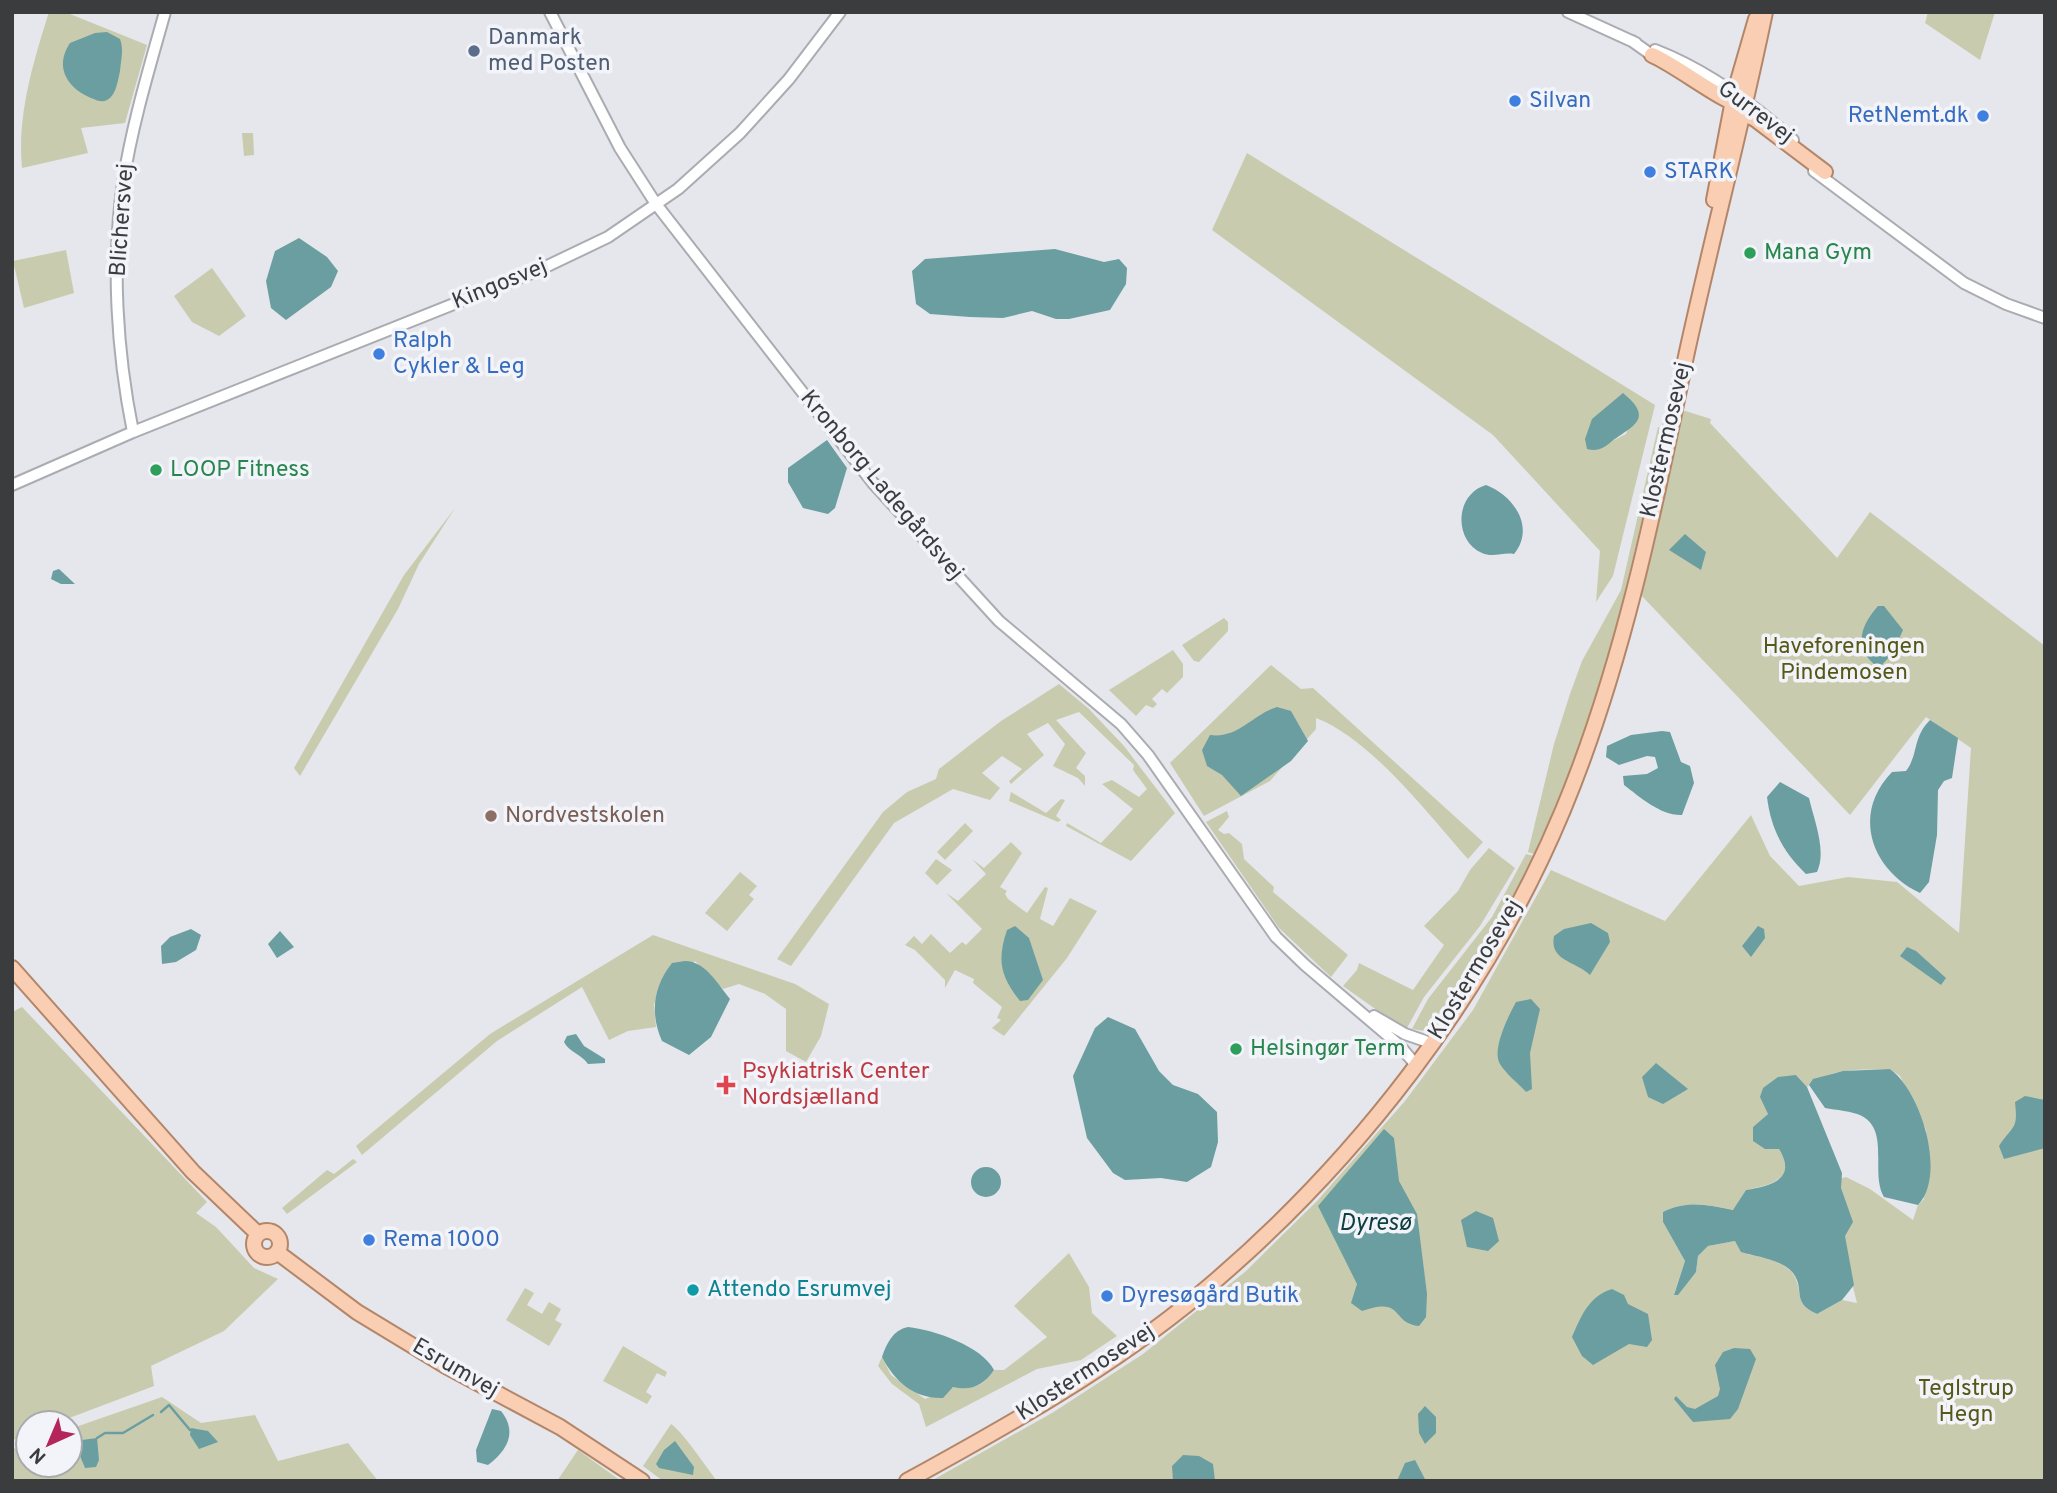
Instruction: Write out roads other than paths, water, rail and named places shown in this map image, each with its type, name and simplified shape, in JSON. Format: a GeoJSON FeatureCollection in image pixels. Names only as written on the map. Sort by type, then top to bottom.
{"type":"FeatureCollection","features":[{"type":"Feature","properties":{"kind":"main road","name":"Klostermosevej"},"geometry":{"type":"LineString","coordinates":[[1713,236],[1717,179],[1738,107],[1760,14]]}},
{"type":"Feature","properties":{"kind":"main road"},"geometry":{"type":"LineString","coordinates":[[1652,55],[1682,69],[1825,172]]}},
{"type":"Feature","properties":{"kind":"main road","name":"Klostermosevej"},"geometry":{"type":"LineString","coordinates":[[907,1481],[1101,1367],[1197,1296],[1282,1221],[1323,1178],[1416,1065],[1482,966],[1532,875],[1562,811],[1591,735],[1616,653],[1722,200],[1738,107]]}},
{"type":"Feature","properties":{"kind":"main road","name":"Esrumvej"},"geometry":{"type":"LineString","coordinates":[[12,968],[194,1172],[258,1234],[268,1231],[275,1234],[280,1245],[277,1252],[356,1312],[446,1366],[560,1427],[640,1480]]}},
{"type":"Feature","properties":{"kind":"street","name":"Blichersvej"},"geometry":{"type":"LineString","coordinates":[[133,432],[119,322],[119,226],[123,184],[138,107],[165,12]]}},
{"type":"Feature","properties":{"kind":"street","name":"Kronborg Ladegårdsvej"},"geometry":{"type":"LineString","coordinates":[[550,12],[620,148],[656,204],[906,523],[999,621],[1121,724],[1148,755],[1276,937],[1399,1045],[1416,1065]]}},
{"type":"Feature","properties":{"kind":"street","name":"Kingosvej"},"geometry":{"type":"LineString","coordinates":[[12,485],[133,432],[539,270],[608,237],[704,167],[763,110],[841,12]]}},
{"type":"Feature","properties":{"kind":"street","name":"Gurrevej"},"geometry":{"type":"LineString","coordinates":[[1568,12],[1672,57],[1964,283],[2045,318]]}},
{"type":"Feature","properties":{"kind":"street","name":"Gurrevej"},"geometry":{"type":"LineString","coordinates":[[1632,41],[1652,55]]}},
{"type":"Feature","properties":{"kind":"street","name":"Gurrevej"},"geometry":{"type":"LineString","coordinates":[[1825,172],[1863,207]]}},
{"type":"Feature","properties":{"kind":"street","name":"Kronborg Ladegårdsvej"},"geometry":{"type":"LineString","coordinates":[[1353,1006],[1405,1034],[1431,1043]]}},
{"type":"Feature","properties":{"kind":"water"},"geometry":{"type":"Polygon","coordinates":[[[107,32],[120,39],[122,55],[115,91],[110,98],[101,101],[75,89],[66,76],[63,60],[70,43],[95,33],[107,32]]]}},
{"type":"Feature","properties":{"kind":"water"},"geometry":{"type":"Polygon","coordinates":[[[299,238],[327,257],[338,271],[331,287],[286,320],[271,308],[266,281],[275,251],[299,238]]]}},
{"type":"Feature","properties":{"kind":"water"},"geometry":{"type":"Polygon","coordinates":[[[1055,249],[1104,262],[1119,259],[1127,268],[1126,284],[1110,310],[1069,319],[1056,319],[1032,311],[1003,318],[970,317],[930,314],[916,304],[912,271],[925,259],[1055,249]]]}},
{"type":"Feature","properties":{"kind":"water"},"geometry":{"type":"Polygon","coordinates":[[[1623,393],[1638,409],[1637,421],[1598,450],[1587,449],[1585,439],[1592,419],[1623,393]]]}},
{"type":"Feature","properties":{"kind":"water"},"geometry":{"type":"Polygon","coordinates":[[[827,440],[847,468],[835,508],[828,514],[803,508],[788,482],[788,468],[827,440]]]}},
{"type":"Feature","properties":{"kind":"water"},"geometry":{"type":"Polygon","coordinates":[[[1486,485],[1505,496],[1518,513],[1523,533],[1514,554],[1482,553],[1466,538],[1462,528],[1463,507],[1476,490],[1486,485]]]}},
{"type":"Feature","properties":{"kind":"water"},"geometry":{"type":"Polygon","coordinates":[[[1685,534],[1706,552],[1701,570],[1669,550],[1685,534]]]}},
{"type":"Feature","properties":{"kind":"water"},"geometry":{"type":"Polygon","coordinates":[[[59,569],[75,584],[61,584],[51,579],[53,571],[59,569]]]}},
{"type":"Feature","properties":{"kind":"water"},"geometry":{"type":"Polygon","coordinates":[[[1878,606],[1884,606],[1903,630],[1892,654],[1879,668],[1865,654],[1862,646],[1866,622],[1878,606]]]}},
{"type":"Feature","properties":{"kind":"water"},"geometry":{"type":"Polygon","coordinates":[[[1277,707],[1291,711],[1308,741],[1291,761],[1241,796],[1222,775],[1207,766],[1202,750],[1210,735],[1237,730],[1277,707]]]}},
{"type":"Feature","properties":{"kind":"water"},"geometry":{"type":"Polygon","coordinates":[[[1930,720],[1958,738],[1952,778],[1944,781],[1938,790],[1937,835],[1929,882],[1920,893],[1889,870],[1872,839],[1870,822],[1872,805],[1880,788],[1892,772],[1906,771],[1920,733],[1930,720]]]}},
{"type":"Feature","properties":{"kind":"water"},"geometry":{"type":"Polygon","coordinates":[[[1670,732],[1681,762],[1690,766],[1694,783],[1682,815],[1659,809],[1624,785],[1623,776],[1647,774],[1658,768],[1655,757],[1647,756],[1619,765],[1606,757],[1607,746],[1631,735],[1670,732]]]}},
{"type":"Feature","properties":{"kind":"water"},"geometry":{"type":"Polygon","coordinates":[[[1780,782],[1809,798],[1820,845],[1817,872],[1806,874],[1791,857],[1775,830],[1767,797],[1780,782]]]}},
{"type":"Feature","properties":{"kind":"water"},"geometry":{"type":"Polygon","coordinates":[[[1591,923],[1608,933],[1610,942],[1590,975],[1560,956],[1556,951],[1554,936],[1564,929],[1591,923]]]}},
{"type":"Feature","properties":{"kind":"water"},"geometry":{"type":"Polygon","coordinates":[[[1015,926],[1029,938],[1043,980],[1028,1000],[1020,1001],[1008,984],[1001,959],[1007,930],[1015,926]]]}},
{"type":"Feature","properties":{"kind":"water"},"geometry":{"type":"Polygon","coordinates":[[[1758,926],[1764,929],[1765,938],[1751,957],[1742,946],[1758,926]]]}},
{"type":"Feature","properties":{"kind":"water"},"geometry":{"type":"Polygon","coordinates":[[[191,929],[201,935],[196,950],[176,962],[162,964],[161,946],[170,937],[191,929]]]}},
{"type":"Feature","properties":{"kind":"water"},"geometry":{"type":"Polygon","coordinates":[[[280,931],[294,947],[277,958],[268,944],[280,931]]]}},
{"type":"Feature","properties":{"kind":"water"},"geometry":{"type":"Polygon","coordinates":[[[1907,947],[1916,951],[1946,978],[1941,985],[1900,956],[1907,947]]]}},
{"type":"Feature","properties":{"kind":"water"},"geometry":{"type":"Polygon","coordinates":[[[685,961],[705,969],[730,999],[711,1037],[689,1055],[662,1041],[655,1011],[657,991],[666,972],[672,963],[685,961]]]}},
{"type":"Feature","properties":{"kind":"water"},"geometry":{"type":"Polygon","coordinates":[[[1531,999],[1540,1009],[1530,1053],[1532,1089],[1526,1092],[1500,1064],[1498,1050],[1502,1033],[1516,1002],[1531,999]]]}},
{"type":"Feature","properties":{"kind":"water"},"geometry":{"type":"Polygon","coordinates":[[[1108,1017],[1135,1029],[1159,1071],[1173,1085],[1198,1094],[1217,1112],[1218,1142],[1211,1167],[1187,1182],[1161,1178],[1125,1180],[1113,1173],[1087,1138],[1073,1076],[1095,1028],[1108,1017]]]}},
{"type":"Feature","properties":{"kind":"water"},"geometry":{"type":"Polygon","coordinates":[[[576,1034],[584,1046],[605,1059],[605,1063],[588,1064],[569,1048],[564,1042],[567,1036],[576,1034]]]}},
{"type":"Feature","properties":{"kind":"water"},"geometry":{"type":"Polygon","coordinates":[[[1656,1063],[1688,1089],[1663,1104],[1648,1097],[1642,1077],[1656,1063]]]}},
{"type":"Feature","properties":{"kind":"water"},"geometry":{"type":"Polygon","coordinates":[[[1890,1069],[1912,1095],[1926,1134],[1930,1174],[1926,1191],[1918,1205],[1884,1197],[1880,1188],[1878,1142],[1870,1123],[1858,1114],[1825,1108],[1809,1085],[1813,1079],[1843,1071],[1890,1069]]]}},
{"type":"Feature","properties":{"kind":"water"},"geometry":{"type":"Polygon","coordinates":[[[1796,1075],[1807,1087],[1842,1173],[1841,1188],[1853,1222],[1845,1236],[1854,1285],[1842,1300],[1817,1314],[1804,1305],[1797,1279],[1788,1268],[1741,1252],[1735,1241],[1708,1246],[1698,1256],[1696,1272],[1678,1295],[1674,1295],[1685,1261],[1663,1222],[1663,1212],[1689,1205],[1733,1210],[1746,1190],[1772,1183],[1783,1175],[1784,1159],[1779,1149],[1765,1149],[1753,1141],[1753,1127],[1768,1114],[1760,1097],[1763,1088],[1778,1077],[1796,1075]]]}},
{"type":"Feature","properties":{"kind":"water"},"geometry":{"type":"Polygon","coordinates":[[[2025,1096],[2045,1100],[2045,1148],[2004,1159],[1999,1146],[2015,1122],[2015,1102],[2025,1096]]]}},
{"type":"Feature","properties":{"kind":"water","name":"Dyresø"},"geometry":{"type":"Polygon","coordinates":[[[1384,1129],[1394,1138],[1399,1181],[1417,1214],[1427,1294],[1426,1317],[1419,1326],[1410,1324],[1391,1308],[1376,1307],[1362,1311],[1351,1303],[1357,1284],[1318,1206],[1384,1129]]]}},
{"type":"Feature","properties":{"kind":"water"},"geometry":{"type":"Polygon","coordinates":[[[986,1167],[997,1171],[1001,1182],[997,1193],[986,1197],[975,1193],[971,1182],[975,1171],[986,1167]]]}},
{"type":"Feature","properties":{"kind":"water"},"geometry":{"type":"Polygon","coordinates":[[[1476,1211],[1493,1218],[1499,1241],[1488,1251],[1467,1247],[1461,1220],[1476,1211]]]}},
{"type":"Feature","properties":{"kind":"water"},"geometry":{"type":"Polygon","coordinates":[[[1612,1289],[1624,1295],[1628,1304],[1648,1314],[1652,1340],[1647,1347],[1629,1344],[1593,1365],[1582,1356],[1572,1337],[1583,1314],[1597,1296],[1612,1289]]]}},
{"type":"Feature","properties":{"kind":"water"},"geometry":{"type":"Polygon","coordinates":[[[908,1327],[943,1336],[968,1347],[988,1361],[994,1370],[981,1383],[971,1388],[953,1387],[943,1398],[923,1396],[915,1392],[893,1374],[882,1357],[894,1334],[908,1327]]]}},
{"type":"Feature","properties":{"kind":"water"},"geometry":{"type":"Polygon","coordinates":[[[1734,1348],[1750,1349],[1756,1359],[1738,1409],[1730,1419],[1693,1422],[1674,1399],[1676,1396],[1687,1407],[1695,1409],[1718,1396],[1720,1389],[1715,1365],[1723,1352],[1734,1348]]]}},
{"type":"Feature","properties":{"kind":"water"},"geometry":{"type":"Polygon","coordinates":[[[1425,1406],[1436,1417],[1436,1433],[1425,1444],[1419,1433],[1418,1414],[1425,1406]]]}},
{"type":"Feature","properties":{"kind":"water"},"geometry":{"type":"Polygon","coordinates":[[[492,1409],[501,1411],[509,1426],[509,1434],[505,1447],[488,1465],[477,1462],[476,1450],[492,1409]]]}},
{"type":"Feature","properties":{"kind":"water"},"geometry":{"type":"Polygon","coordinates":[[[191,1428],[208,1431],[218,1442],[199,1449],[190,1435],[191,1428]]]}},
{"type":"Feature","properties":{"kind":"water"},"geometry":{"type":"Polygon","coordinates":[[[97,1438],[99,1460],[96,1467],[85,1468],[84,1440],[97,1438]]]}},
{"type":"Feature","properties":{"kind":"water"},"geometry":{"type":"Polygon","coordinates":[[[675,1441],[694,1467],[693,1475],[659,1468],[656,1464],[664,1450],[675,1441]]]}},
{"type":"Feature","properties":{"kind":"water"},"geometry":{"type":"Polygon","coordinates":[[[1183,1455],[1199,1456],[1213,1464],[1215,1481],[1173,1481],[1172,1466],[1183,1455]]]}},
{"type":"Feature","properties":{"kind":"water"},"geometry":{"type":"Polygon","coordinates":[[[1415,1460],[1426,1481],[1397,1481],[1405,1463],[1415,1460]]]}},
{"type":"Feature","properties":{"kind":"waterway"},"geometry":{"type":"LineString","coordinates":[[161,1412],[169,1405],[190,1430]]}},
{"type":"Feature","properties":{"kind":"waterway"},"geometry":{"type":"LineString","coordinates":[[97,1438],[105,1433],[123,1433],[153,1415]]}},
{"type":"Feature","properties":{"kind":"place","name":"Danmark med Posten"},"geometry":{"type":"Point","coordinates":[474,51]}},
{"type":"Feature","properties":{"kind":"place","name":"Silvan"},"geometry":{"type":"Point","coordinates":[1515,101]}},
{"type":"Feature","properties":{"kind":"place","name":"RetNemt.dk"},"geometry":{"type":"Point","coordinates":[1983,116]}},
{"type":"Feature","properties":{"kind":"place","name":"STARK"},"geometry":{"type":"Point","coordinates":[1650,172]}},
{"type":"Feature","properties":{"kind":"place","name":"Mana Gym"},"geometry":{"type":"Point","coordinates":[1750,253]}},
{"type":"Feature","properties":{"kind":"place","name":"Ralph Cykler & Leg"},"geometry":{"type":"Point","coordinates":[379,354]}},
{"type":"Feature","properties":{"kind":"place","name":"LOOP Fitness"},"geometry":{"type":"Point","coordinates":[156,470]}},
{"type":"Feature","properties":{"kind":"place","name":"Nordvestskolen"},"geometry":{"type":"Point","coordinates":[491,816]}},
{"type":"Feature","properties":{"kind":"place","name":"Helsingør Term"},"geometry":{"type":"Point","coordinates":[1236,1049]}},
{"type":"Feature","properties":{"kind":"place","name":"Psykiatrisk Center Nordsjælland"},"geometry":{"type":"Point","coordinates":[726,1085]}},
{"type":"Feature","properties":{"kind":"place","name":"Rema 1000"},"geometry":{"type":"Point","coordinates":[369,1240]}},
{"type":"Feature","properties":{"kind":"place","name":"Attendo Esrumvej"},"geometry":{"type":"Point","coordinates":[693,1290]}},
{"type":"Feature","properties":{"kind":"place","name":"Dyresøgård Butik"},"geometry":{"type":"Point","coordinates":[1107,1296]}},
{"type":"Feature","properties":{"kind":"park label","name":"Haveforeningen Pindemosen"},"geometry":{"type":"Point","coordinates":[1844,660]}},
{"type":"Feature","properties":{"kind":"park label","name":"Teglstrup Hegn"},"geometry":{"type":"Point","coordinates":[1966,1402]}}]}
